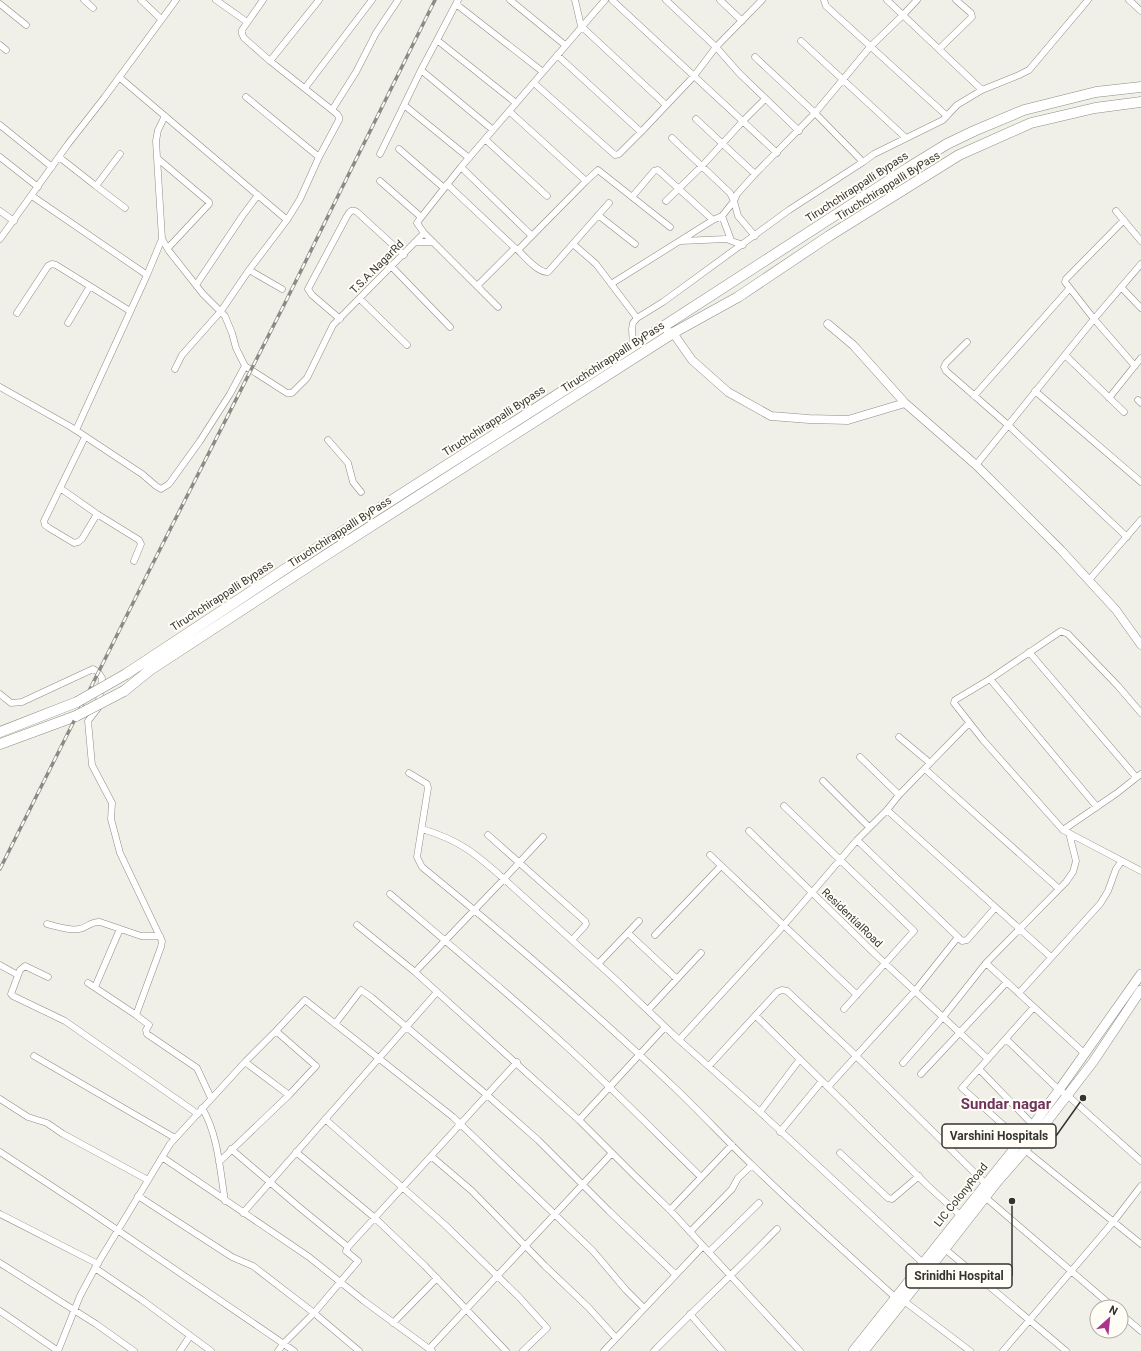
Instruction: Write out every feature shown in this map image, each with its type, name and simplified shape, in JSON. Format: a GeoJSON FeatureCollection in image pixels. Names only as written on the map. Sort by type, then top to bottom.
{"type":"FeatureCollection","features":[{"type":"Feature","properties":{"kind":"highway","name":"Tiruchchirappalli Bypass"},"geometry":{"type":"LineString","coordinates":[[0,732],[77,702],[126,674],[314,550],[947,144],[1024,110],[1096,92],[1141,87]]}},
{"type":"Feature","properties":{"kind":"highway","name":"Tiruchchirappalli ByPass"},"geometry":{"type":"LineString","coordinates":[[0,744],[76,716],[124,691],[150,670],[326,555],[672,333],[738,297],[829,236],[958,155],[1031,123],[1095,108],[1141,102]]}},
{"type":"Feature","properties":{"kind":"highway"},"geometry":{"type":"LineString","coordinates":[[671,321],[681,324],[727,299],[738,297]]}},
{"type":"Feature","properties":{"kind":"main road","name":"LIC ColonyRoad"},"geometry":{"type":"LineString","coordinates":[[868,1349],[923,1263],[945,1249],[985,1197],[1025,1150],[1063,1093],[1085,1054],[1141,974]]}},
{"type":"Feature","properties":{"kind":"main road","name":"LIC ColonyRoad"},"geometry":{"type":"LineString","coordinates":[[853,1351],[900,1299],[935,1254],[960,1215],[1033,1125],[1093,1062],[1141,990]]}},
{"type":"Feature","properties":{"kind":"street"},"geometry":{"type":"LineString","coordinates":[[84,0],[93,8]]}},
{"type":"Feature","properties":{"kind":"street"},"geometry":{"type":"LineString","coordinates":[[141,0],[162,19]]}},
{"type":"Feature","properties":{"kind":"street"},"geometry":{"type":"LineString","coordinates":[[0,239],[176,0]]}},
{"type":"Feature","properties":{"kind":"street"},"geometry":{"type":"LineString","coordinates":[[216,0],[247,22]]}},
{"type":"Feature","properties":{"kind":"street"},"geometry":{"type":"LineString","coordinates":[[175,369],[182,355],[221,311],[249,270],[287,220],[300,198],[319,157],[339,120],[339,116],[270,61],[244,38],[242,30],[263,0]]}},
{"type":"Feature","properties":{"kind":"street"},"geometry":{"type":"LineString","coordinates":[[270,61],[319,0]]}},
{"type":"Feature","properties":{"kind":"street"},"geometry":{"type":"LineString","coordinates":[[305,88],[372,0]]}},
{"type":"Feature","properties":{"kind":"street"},"geometry":{"type":"LineString","coordinates":[[332,110],[356,72],[376,34],[398,0]]}},
{"type":"Feature","properties":{"kind":"street"},"geometry":{"type":"LineString","coordinates":[[510,0],[565,45]]}},
{"type":"Feature","properties":{"kind":"street"},"geometry":{"type":"LineString","coordinates":[[575,0],[582,26],[666,105]]}},
{"type":"Feature","properties":{"kind":"street"},"geometry":{"type":"LineString","coordinates":[[498,308],[424,233],[417,223],[485,138],[605,0]]}},
{"type":"Feature","properties":{"kind":"street"},"geometry":{"type":"LineString","coordinates":[[612,0],[777,152]]}},
{"type":"Feature","properties":{"kind":"street"},"geometry":{"type":"LineString","coordinates":[[666,0],[716,47],[739,73],[799,131]]}},
{"type":"Feature","properties":{"kind":"street"},"geometry":{"type":"LineString","coordinates":[[720,0],[742,21]]}},
{"type":"Feature","properties":{"kind":"street"},"geometry":{"type":"LineString","coordinates":[[534,82],[615,155],[619,154],[694,76],[716,47],[762,0]]}},
{"type":"Feature","properties":{"kind":"street"},"geometry":{"type":"LineString","coordinates":[[824,0],[826,6],[947,116]]}},
{"type":"Feature","properties":{"kind":"street"},"geometry":{"type":"LineString","coordinates":[[887,0],[982,90]]}},
{"type":"Feature","properties":{"kind":"street"},"geometry":{"type":"LineString","coordinates":[[611,284],[713,220],[722,216],[734,201],[737,194],[755,174],[799,131],[870,47],[917,0]]}},
{"type":"Feature","properties":{"kind":"street"},"geometry":{"type":"LineString","coordinates":[[939,49],[972,17],[971,13],[956,0]]}},
{"type":"Feature","properties":{"kind":"street"},"geometry":{"type":"LineString","coordinates":[[633,346],[632,329],[637,318],[755,236],[789,210],[874,154],[938,123],[957,105],[982,90],[1029,70],[1088,0]]}},
{"type":"Feature","properties":{"kind":"street"},"geometry":{"type":"LineString","coordinates":[[1129,0],[1141,11]]}},
{"type":"Feature","properties":{"kind":"street"},"geometry":{"type":"LineString","coordinates":[[380,154],[421,70],[457,2],[543,72]]}},
{"type":"Feature","properties":{"kind":"street"},"geometry":{"type":"LineString","coordinates":[[0,4],[26,25]]}},
{"type":"Feature","properties":{"kind":"street"},"geometry":{"type":"LineString","coordinates":[[437,40],[516,103]]}},
{"type":"Feature","properties":{"kind":"street"},"geometry":{"type":"LineString","coordinates":[[801,41],[906,138]]}},
{"type":"Feature","properties":{"kind":"street"},"geometry":{"type":"LineString","coordinates":[[0,45],[6,50]]}},
{"type":"Feature","properties":{"kind":"street"},"geometry":{"type":"LineString","coordinates":[[557,55],[641,132]]}},
{"type":"Feature","properties":{"kind":"street"},"geometry":{"type":"LineString","coordinates":[[755,57],[815,113],[863,162]]}},
{"type":"Feature","properties":{"kind":"street"},"geometry":{"type":"LineString","coordinates":[[421,70],[493,130]]}},
{"type":"Feature","properties":{"kind":"street"},"geometry":{"type":"LineString","coordinates":[[119,77],[287,220]]}},
{"type":"Feature","properties":{"kind":"street"},"geometry":{"type":"LineString","coordinates":[[246,97],[319,157]]}},
{"type":"Feature","properties":{"kind":"street"},"geometry":{"type":"LineString","coordinates":[[666,201],[702,166],[742,121],[765,99]]}},
{"type":"Feature","properties":{"kind":"street"},"geometry":{"type":"LineString","coordinates":[[404,105],[469,158]]}},
{"type":"Feature","properties":{"kind":"street"},"geometry":{"type":"LineString","coordinates":[[509,111],[586,180]]}},
{"type":"Feature","properties":{"kind":"street"},"geometry":{"type":"LineString","coordinates":[[76,430],[162,239],[157,134],[165,116]]}},
{"type":"Feature","properties":{"kind":"street"},"geometry":{"type":"LineString","coordinates":[[696,119],[755,174]]}},
{"type":"Feature","properties":{"kind":"street"},"geometry":{"type":"LineString","coordinates":[[0,125],[52,167]]}},
{"type":"Feature","properties":{"kind":"street"},"geometry":{"type":"LineString","coordinates":[[485,138],[547,196]]}},
{"type":"Feature","properties":{"kind":"street"},"geometry":{"type":"LineString","coordinates":[[672,138],[730,193],[738,216],[755,236]]}},
{"type":"Feature","properties":{"kind":"street"},"geometry":{"type":"LineString","coordinates":[[400,149],[446,186],[539,270],[544,272],[548,272],[609,203]]}},
{"type":"Feature","properties":{"kind":"street"},"geometry":{"type":"LineString","coordinates":[[96,186],[120,154]]}},
{"type":"Feature","properties":{"kind":"street"},"geometry":{"type":"LineString","coordinates":[[0,157],[38,187]]}},
{"type":"Feature","properties":{"kind":"street"},"geometry":{"type":"LineString","coordinates":[[59,158],[125,208]]}},
{"type":"Feature","properties":{"kind":"street"},"geometry":{"type":"LineString","coordinates":[[157,158],[209,202],[203,212],[168,248]]}},
{"type":"Feature","properties":{"kind":"street"},"geometry":{"type":"LineString","coordinates":[[461,167],[532,236]]}},
{"type":"Feature","properties":{"kind":"street"},"geometry":{"type":"LineString","coordinates":[[477,286],[532,236],[586,180],[598,170],[670,227]]}},
{"type":"Feature","properties":{"kind":"street"},"geometry":{"type":"LineString","coordinates":[[632,198],[654,172],[658,170],[713,220]]}},
{"type":"Feature","properties":{"kind":"street"},"geometry":{"type":"LineString","coordinates":[[380,180],[421,217]]}},
{"type":"Feature","properties":{"kind":"street"},"geometry":{"type":"LineString","coordinates":[[196,284],[258,195]]}},
{"type":"Feature","properties":{"kind":"street"},"geometry":{"type":"LineString","coordinates":[[32,196],[147,275]]}},
{"type":"Feature","properties":{"kind":"street"},"geometry":{"type":"LineString","coordinates":[[340,318],[309,292],[308,289],[350,211],[354,210],[357,212],[404,254]]}},
{"type":"Feature","properties":{"kind":"street"},"geometry":{"type":"LineString","coordinates":[[0,211],[14,221]]}},
{"type":"Feature","properties":{"kind":"street"},"geometry":{"type":"LineString","coordinates":[[1116,211],[1141,240]]}},
{"type":"Feature","properties":{"kind":"street"},"geometry":{"type":"LineString","coordinates":[[598,215],[635,244]]}},
{"type":"Feature","properties":{"kind":"street"},"geometry":{"type":"LineString","coordinates":[[722,216],[731,240]]}},
{"type":"Feature","properties":{"kind":"street"},"geometry":{"type":"LineString","coordinates":[[1124,220],[1066,279],[1065,282],[1094,319],[1135,366]]}},
{"type":"Feature","properties":{"kind":"street","name":"T.S.A.NagarRd"},"geometry":{"type":"LineString","coordinates":[[245,366],[287,393],[292,393],[307,378],[333,325],[424,233]]}},
{"type":"Feature","properties":{"kind":"street"},"geometry":{"type":"LineString","coordinates":[[0,387],[76,430],[142,474],[161,489],[169,484],[200,442],[230,394],[245,366],[236,348],[225,316],[203,294],[162,239]]}},
{"type":"Feature","properties":{"kind":"street"},"geometry":{"type":"LineString","coordinates":[[680,241],[726,239],[742,244]]}},
{"type":"Feature","properties":{"kind":"street"},"geometry":{"type":"LineString","coordinates":[[415,242],[434,242]]}},
{"type":"Feature","properties":{"kind":"street"},"geometry":{"type":"LineString","coordinates":[[573,244],[596,264],[637,318]]}},
{"type":"Feature","properties":{"kind":"street"},"geometry":{"type":"LineString","coordinates":[[17,314],[48,266],[52,264],[56,265],[130,311]]}},
{"type":"Feature","properties":{"kind":"street"},"geometry":{"type":"LineString","coordinates":[[976,465],[1094,319],[1141,264]]}},
{"type":"Feature","properties":{"kind":"street"},"geometry":{"type":"LineString","coordinates":[[392,267],[450,327]]}},
{"type":"Feature","properties":{"kind":"street"},"geometry":{"type":"LineString","coordinates":[[249,270],[282,290]]}},
{"type":"Feature","properties":{"kind":"street"},"geometry":{"type":"LineString","coordinates":[[68,324],[90,286]]}},
{"type":"Feature","properties":{"kind":"street"},"geometry":{"type":"LineString","coordinates":[[1121,287],[1141,308]]}},
{"type":"Feature","properties":{"kind":"street"},"geometry":{"type":"LineString","coordinates":[[974,396],[1070,289]]}},
{"type":"Feature","properties":{"kind":"street"},"geometry":{"type":"LineString","coordinates":[[360,299],[407,346]]}},
{"type":"Feature","properties":{"kind":"street"},"geometry":{"type":"LineString","coordinates":[[828,324],[853,345],[905,403],[976,465],[1061,550],[1116,610],[1141,645]]}},
{"type":"Feature","properties":{"kind":"street","name":"Tiruchchirappalli Bypass"},"geometry":{"type":"LineString","coordinates":[[610,361],[621,359],[663,332],[672,333]]}},
{"type":"Feature","properties":{"kind":"street"},"geometry":{"type":"LineString","coordinates":[[672,333],[692,360],[728,392],[771,416],[848,420],[905,403]]}},
{"type":"Feature","properties":{"kind":"street"},"geometry":{"type":"LineString","coordinates":[[967,342],[946,363],[944,367],[946,371],[1008,425],[1127,537]]}},
{"type":"Feature","properties":{"kind":"street"},"geometry":{"type":"LineString","coordinates":[[1065,355],[1124,412]]}},
{"type":"Feature","properties":{"kind":"street"},"geometry":{"type":"LineString","coordinates":[[1109,398],[1141,358]]}},
{"type":"Feature","properties":{"kind":"street"},"geometry":{"type":"LineString","coordinates":[[1035,391],[1141,482]]}},
{"type":"Feature","properties":{"kind":"street"},"geometry":{"type":"LineString","coordinates":[[85,437],[44,522],[48,528],[74,543],[82,539],[97,514]]}},
{"type":"Feature","properties":{"kind":"street"},"geometry":{"type":"LineString","coordinates":[[328,440],[348,463],[353,482],[361,492]]}},
{"type":"Feature","properties":{"kind":"street"},"geometry":{"type":"LineString","coordinates":[[60,488],[97,514],[139,540],[141,544],[134,561]]}},
{"type":"Feature","properties":{"kind":"street"},"geometry":{"type":"LineString","coordinates":[[1089,580],[1141,520]]}},
{"type":"Feature","properties":{"kind":"street"},"geometry":{"type":"LineString","coordinates":[[1141,714],[1118,686],[1065,632],[1061,631],[990,679],[958,698],[954,703],[983,740],[1063,830],[1121,862],[1141,871]]}},
{"type":"Feature","properties":{"kind":"street"},"geometry":{"type":"LineString","coordinates":[[1029,652],[1139,775],[1117,793],[1063,830]]}},
{"type":"Feature","properties":{"kind":"street"},"geometry":{"type":"LineString","coordinates":[[0,694],[11,703],[22,702],[93,669],[98,672],[102,678],[98,708],[88,721],[92,765],[112,803],[111,819],[120,853],[160,936],[161,947],[136,1015]]}},
{"type":"Feature","properties":{"kind":"street"},"geometry":{"type":"LineString","coordinates":[[990,679],[1097,806]]}},
{"type":"Feature","properties":{"kind":"street"},"geometry":{"type":"LineString","coordinates":[[679,1040],[784,925],[857,840],[969,723]]}},
{"type":"Feature","properties":{"kind":"street"},"geometry":{"type":"LineString","coordinates":[[899,737],[930,763]]}},
{"type":"Feature","properties":{"kind":"street"},"geometry":{"type":"LineString","coordinates":[[860,757],[899,796]]}},
{"type":"Feature","properties":{"kind":"street"},"geometry":{"type":"LineString","coordinates":[[924,769],[1058,888]]}},
{"type":"Feature","properties":{"kind":"street"},"geometry":{"type":"LineString","coordinates":[[409,773],[427,784],[428,788],[417,857],[422,867],[475,910],[602,1020],[678,1090],[752,1165],[823,1233],[900,1299],[970,1351]]}},
{"type":"Feature","properties":{"kind":"street"},"geometry":{"type":"LineString","coordinates":[[824,781],[869,827]]}},
{"type":"Feature","properties":{"kind":"street"},"geometry":{"type":"LineString","coordinates":[[784,806],[914,931],[844,1009]]}},
{"type":"Feature","properties":{"kind":"street"},"geometry":{"type":"LineString","coordinates":[[887,810],[1051,957]]}},
{"type":"Feature","properties":{"kind":"street"},"geometry":{"type":"LineString","coordinates":[[422,829],[446,837],[482,859],[572,940],[679,1040],[760,1112],[923,1263]]}},
{"type":"Feature","properties":{"kind":"street","name":"ResidentialRoad"},"geometry":{"type":"LineString","coordinates":[[749,831],[885,963],[988,1059]]}},
{"type":"Feature","properties":{"kind":"street"},"geometry":{"type":"LineString","coordinates":[[903,1063],[943,1017],[986,963],[1058,888],[1066,882],[1073,872],[1076,861],[1069,833]]}},
{"type":"Feature","properties":{"kind":"street"},"geometry":{"type":"LineString","coordinates":[[488,835],[585,921],[586,924],[584,927],[572,940]]}},
{"type":"Feature","properties":{"kind":"street"},"geometry":{"type":"LineString","coordinates":[[415,972],[475,910],[542,837]]}},
{"type":"Feature","properties":{"kind":"street"},"geometry":{"type":"LineString","coordinates":[[857,840],[962,940],[967,940],[995,908]]}},
{"type":"Feature","properties":{"kind":"street"},"geometry":{"type":"LineString","coordinates":[[710,855],[857,995]]}},
{"type":"Feature","properties":{"kind":"street"},"geometry":{"type":"LineString","coordinates":[[1019,993],[1100,904],[1108,891],[1116,869],[1121,862]]}},
{"type":"Feature","properties":{"kind":"street"},"geometry":{"type":"LineString","coordinates":[[655,935],[721,866]]}},
{"type":"Feature","properties":{"kind":"street"},"geometry":{"type":"LineString","coordinates":[[390,894],[566,1046],[701,1177]]}},
{"type":"Feature","properties":{"kind":"street"},"geometry":{"type":"LineString","coordinates":[[598,964],[639,921]]}},
{"type":"Feature","properties":{"kind":"street"},"geometry":{"type":"LineString","coordinates":[[46,924],[75,930],[95,922],[100,922],[141,936],[160,936]]}},
{"type":"Feature","properties":{"kind":"street"},"geometry":{"type":"LineString","coordinates":[[357,925],[415,972],[517,1062],[579,1120],[670,1210],[800,1351]]}},
{"type":"Feature","properties":{"kind":"street"},"geometry":{"type":"LineString","coordinates":[[95,987],[120,929]]}},
{"type":"Feature","properties":{"kind":"street"},"geometry":{"type":"LineString","coordinates":[[628,932],[677,979]]}},
{"type":"Feature","properties":{"kind":"street"},"geometry":{"type":"LineString","coordinates":[[828,1087],[915,991],[958,937]]}},
{"type":"Feature","properties":{"kind":"street"},"geometry":{"type":"LineString","coordinates":[[648,1010],[701,953]]}},
{"type":"Feature","properties":{"kind":"street"},"geometry":{"type":"LineString","coordinates":[[986,963],[1085,1054]]}},
{"type":"Feature","properties":{"kind":"street"},"geometry":{"type":"LineString","coordinates":[[0,965],[18,975]]}},
{"type":"Feature","properties":{"kind":"street"},"geometry":{"type":"LineString","coordinates":[[48,978],[25,966],[22,967],[10,994],[65,1021],[198,1114]]}},
{"type":"Feature","properties":{"kind":"street"},"geometry":{"type":"LineString","coordinates":[[921,1074],[1007,982]]}},
{"type":"Feature","properties":{"kind":"street"},"geometry":{"type":"LineString","coordinates":[[88,983],[149,1025],[146,1030],[147,1034],[197,1068],[211,1098]]}},
{"type":"Feature","properties":{"kind":"street"},"geometry":{"type":"LineString","coordinates":[[335,1024],[361,990],[371,997],[407,1026],[538,1140],[675,1274]]}},
{"type":"Feature","properties":{"kind":"street"},"geometry":{"type":"LineString","coordinates":[[709,1066],[777,992],[782,990],[788,991],[986,1184]]}},
{"type":"Feature","properties":{"kind":"street"},"geometry":{"type":"LineString","coordinates":[[243,1213],[437,992]]}},
{"type":"Feature","properties":{"kind":"street"},"geometry":{"type":"LineString","coordinates":[[0,1311],[58,1351],[80,1296],[96,1266],[175,1138],[211,1098],[305,1000],[460,1124],[593,1251],[626,1290],[644,1308]]}},
{"type":"Feature","properties":{"kind":"street"},"geometry":{"type":"LineString","coordinates":[[1021,1141],[962,1088],[1034,1007]]}},
{"type":"Feature","properties":{"kind":"street"},"geometry":{"type":"LineString","coordinates":[[756,1016],[960,1215]]}},
{"type":"Feature","properties":{"kind":"street"},"geometry":{"type":"LineString","coordinates":[[579,1120],[665,1027]]}},
{"type":"Feature","properties":{"kind":"street"},"geometry":{"type":"LineString","coordinates":[[218,1162],[289,1095],[316,1066],[276,1031]]}},
{"type":"Feature","properties":{"kind":"street"},"geometry":{"type":"LineString","coordinates":[[1006,1040],[1063,1093],[1141,1161]]}},
{"type":"Feature","properties":{"kind":"street"},"geometry":{"type":"LineString","coordinates":[[34,1056],[175,1138]]}},
{"type":"Feature","properties":{"kind":"street"},"geometry":{"type":"LineString","coordinates":[[760,1112],[800,1059]]}},
{"type":"Feature","properties":{"kind":"street"},"geometry":{"type":"LineString","coordinates":[[245,1062],[289,1095]]}},
{"type":"Feature","properties":{"kind":"street"},"geometry":{"type":"LineString","coordinates":[[278,1351],[314,1313],[358,1261],[346,1251],[348,1247],[517,1062]]}},
{"type":"Feature","properties":{"kind":"street"},"geometry":{"type":"LineString","coordinates":[[979,1070],[1033,1125]]}},
{"type":"Feature","properties":{"kind":"street"},"geometry":{"type":"LineString","coordinates":[[780,1132],[822,1081]]}},
{"type":"Feature","properties":{"kind":"street"},"geometry":{"type":"LineString","coordinates":[[0,1099],[28,1117],[47,1123],[63,1134],[148,1180]]}},
{"type":"Feature","properties":{"kind":"street"},"geometry":{"type":"LineString","coordinates":[[202,1108],[211,1124],[225,1201]]}},
{"type":"Feature","properties":{"kind":"street"},"geometry":{"type":"LineString","coordinates":[[325,1119],[444,1224],[547,1328],[523,1351]]}},
{"type":"Feature","properties":{"kind":"street"},"geometry":{"type":"LineString","coordinates":[[670,1210],[732,1145]]}},
{"type":"Feature","properties":{"kind":"street"},"geometry":{"type":"LineString","coordinates":[[231,1149],[348,1247]]}},
{"type":"Feature","properties":{"kind":"street"},"geometry":{"type":"LineString","coordinates":[[1025,1150],[1141,1244]]}},
{"type":"Feature","properties":{"kind":"street"},"geometry":{"type":"LineString","coordinates":[[0,1152],[118,1230],[294,1351]]}},
{"type":"Feature","properties":{"kind":"street"},"geometry":{"type":"LineString","coordinates":[[296,1152],[375,1218],[438,1278],[506,1351]]}},
{"type":"Feature","properties":{"kind":"street"},"geometry":{"type":"LineString","coordinates":[[162,1157],[308,1257],[430,1350],[466,1309],[612,1153]]}},
{"type":"Feature","properties":{"kind":"street"},"geometry":{"type":"LineString","coordinates":[[840,1153],[888,1198],[892,1199],[919,1176]]}},
{"type":"Feature","properties":{"kind":"street"},"geometry":{"type":"LineString","coordinates":[[431,1156],[472,1191],[544,1266],[589,1308],[616,1338]]}},
{"type":"Feature","properties":{"kind":"street"},"geometry":{"type":"LineString","coordinates":[[690,1232],[732,1189],[738,1178],[752,1165]]}},
{"type":"Feature","properties":{"kind":"street"},"geometry":{"type":"LineString","coordinates":[[1003,1351],[1114,1221],[1141,1186]]}},
{"type":"Feature","properties":{"kind":"street"},"geometry":{"type":"LineString","coordinates":[[138,1196],[232,1257],[253,1266],[314,1313],[358,1351]]}},
{"type":"Feature","properties":{"kind":"street"},"geometry":{"type":"LineString","coordinates":[[985,1197],[1104,1299]]}},
{"type":"Feature","properties":{"kind":"street"},"geometry":{"type":"LineString","coordinates":[[709,1252],[759,1203]]}},
{"type":"Feature","properties":{"kind":"street"},"geometry":{"type":"LineString","coordinates":[[0,1214],[96,1266],[211,1351]]}},
{"type":"Feature","properties":{"kind":"street"},"geometry":{"type":"LineString","coordinates":[[654,1351],[777,1229]]}},
{"type":"Feature","properties":{"kind":"street"},"geometry":{"type":"LineString","coordinates":[[604,1351],[703,1246]]}},
{"type":"Feature","properties":{"kind":"street"},"geometry":{"type":"LineString","coordinates":[[945,1249],[1066,1351]]}},
{"type":"Feature","properties":{"kind":"street"},"geometry":{"type":"LineString","coordinates":[[0,1263],[74,1310],[134,1351]]}},
{"type":"Feature","properties":{"kind":"street"},"geometry":{"type":"LineString","coordinates":[[393,1323],[438,1278]]}},
{"type":"Feature","properties":{"kind":"street"},"geometry":{"type":"LineString","coordinates":[[690,1314],[722,1351]]}},
{"type":"Feature","properties":{"kind":"street"},"geometry":{"type":"LineString","coordinates":[[1129,1321],[1141,1331]]}},
{"type":"Feature","properties":{"kind":"street"},"geometry":{"type":"LineString","coordinates":[[180,1351],[190,1336]]}},
{"type":"Feature","properties":{"kind":"street"},"geometry":{"type":"LineString","coordinates":[[659,1346],[664,1351]]}},
{"type":"Feature","properties":{"kind":"railway"},"geometry":{"type":"LineString","coordinates":[[0,869],[284,305],[435,0]]}},
{"type":"Feature","properties":{"kind":"place","name":"Varshini Hospitals"},"geometry":{"type":"Point","coordinates":[1083,1098]}},
{"type":"Feature","properties":{"kind":"place","name":"Srinidhi Hospital"},"geometry":{"type":"Point","coordinates":[1012,1201]}},
{"type":"Feature","properties":{"kind":"district","name":"Sundar nagar"},"geometry":{"type":"Point","coordinates":[1006,1104]}}]}
